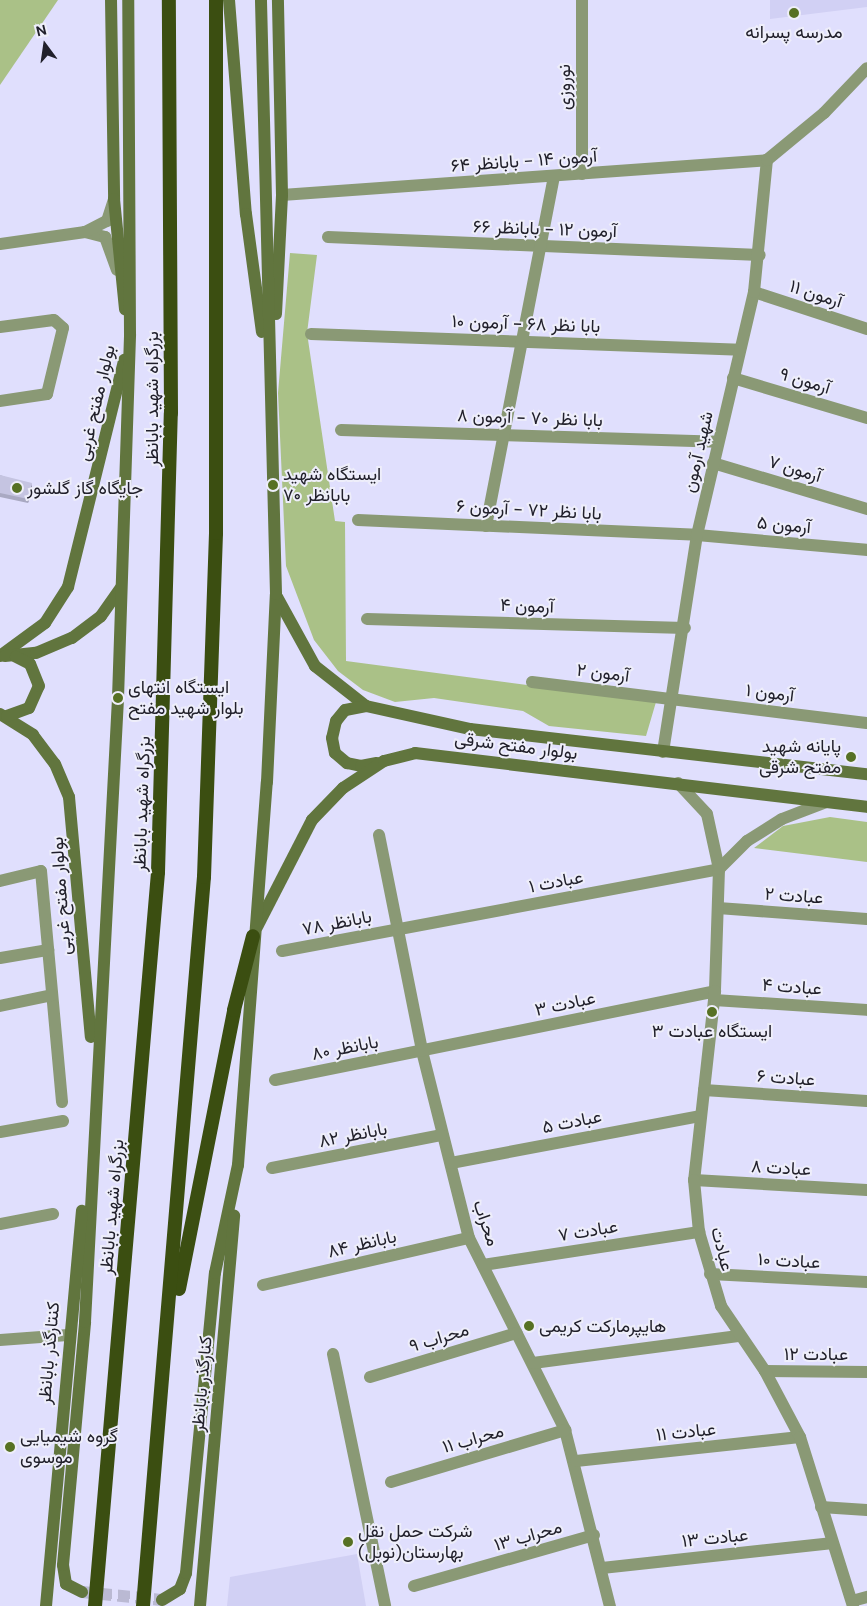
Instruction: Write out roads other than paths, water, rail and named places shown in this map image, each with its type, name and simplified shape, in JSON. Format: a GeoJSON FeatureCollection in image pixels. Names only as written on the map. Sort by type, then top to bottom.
{"type":"FeatureCollection","features":[{"type":"Feature","properties":{"kind":"highway","name":"بزرگراه شهید بابانظر"},"geometry":{"type":"LineString","coordinates":[[95,1606],[158,872],[171,413],[169,0]]}},
{"type":"Feature","properties":{"kind":"highway"},"geometry":{"type":"LineString","coordinates":[[143,1606],[193,1049],[214,647],[216,0]]}},
{"type":"Feature","properties":{"kind":"highway"},"geometry":{"type":"LineString","coordinates":[[166,1351],[234,1010],[253,936]]}},
{"type":"Feature","properties":{"kind":"main road"},"geometry":{"type":"LineString","coordinates":[[111,0],[114,199],[120,289],[130,334]]}},
{"type":"Feature","properties":{"kind":"main road"},"geometry":{"type":"LineString","coordinates":[[82,1592],[66,1584],[63,1565],[85,1322],[94,1104],[122,585],[130,334],[128,0]]}},
{"type":"Feature","properties":{"kind":"main road"},"geometry":{"type":"LineString","coordinates":[[228,0],[246,214],[271,402]]}},
{"type":"Feature","properties":{"kind":"main road"},"geometry":{"type":"LineString","coordinates":[[162,1600],[180,1589],[186,1573],[214,1273],[238,1165],[276,594],[261,0]]}},
{"type":"Feature","properties":{"kind":"main road"},"geometry":{"type":"LineString","coordinates":[[271,402],[282,195],[278,0]]}},
{"type":"Feature","properties":{"kind":"main road","name":"بولوار مفتح غربی"},"geometry":{"type":"LineString","coordinates":[[0,656],[45,623],[68,587],[130,334]]}},
{"type":"Feature","properties":{"kind":"main road"},"geometry":{"type":"LineString","coordinates":[[0,656],[36,654],[72,638],[101,616],[122,585]]}},
{"type":"Feature","properties":{"kind":"main road","name":"بولوار مفتح شرقی"},"geometry":{"type":"LineString","coordinates":[[276,594],[315,666],[366,706],[470,729],[867,774]]}},
{"type":"Feature","properties":{"kind":"main road"},"geometry":{"type":"LineString","coordinates":[[0,656],[24,659],[37,674],[39,686],[29,708],[3,715]]}},
{"type":"Feature","properties":{"kind":"main road"},"geometry":{"type":"LineString","coordinates":[[366,706],[345,710],[336,721],[332,738],[335,753],[347,763],[361,766],[384,762]]}},
{"type":"Feature","properties":{"kind":"main road","name":"بولوار مفتح غربی"},"geometry":{"type":"LineString","coordinates":[[3,715],[33,735],[54,764],[69,796],[89,997],[94,1104]]}},
{"type":"Feature","properties":{"kind":"main road","name":"بولوار مفتح شرقی"},"geometry":{"type":"LineString","coordinates":[[253,936],[312,820],[344,788],[384,762],[425,754],[867,807]]}},
{"type":"Feature","properties":{"kind":"main road","name":"کنتارگذر بابانظر"},"geometry":{"type":"LineString","coordinates":[[46,1606],[68,1335],[94,1104]]}},
{"type":"Feature","properties":{"kind":"main road","name":"کنارگذر بابانظر"},"geometry":{"type":"LineString","coordinates":[[200,1606],[238,1165]]}},
{"type":"Feature","properties":{"kind":"street","name":"نوروزی"},"geometry":{"type":"LineString","coordinates":[[582,0],[582,174]]}},
{"type":"Feature","properties":{"kind":"street"},"geometry":{"type":"LineString","coordinates":[[767,160],[824,113],[867,68]]}},
{"type":"Feature","properties":{"kind":"street","name":"آرمون ۱۴ - بابانظر ۶۴"},"geometry":{"type":"LineString","coordinates":[[282,195],[554,177],[767,160]]}},
{"type":"Feature","properties":{"kind":"street","name":"شهید آرمون"},"geometry":{"type":"LineString","coordinates":[[663,752],[669,698],[685,628],[697,535],[754,292],[760,255],[767,160]]}},
{"type":"Feature","properties":{"kind":"street"},"geometry":{"type":"LineString","coordinates":[[486,526],[554,177]]}},
{"type":"Feature","properties":{"kind":"street"},"geometry":{"type":"LineString","coordinates":[[0,244],[85,232],[107,221],[114,199]]}},
{"type":"Feature","properties":{"kind":"street"},"geometry":{"type":"LineString","coordinates":[[85,232],[105,237],[120,289]]}},
{"type":"Feature","properties":{"kind":"street","name":"آرمون ۱۲ - بابانظر ۶۶"},"geometry":{"type":"LineString","coordinates":[[328,237],[760,255]]}},
{"type":"Feature","properties":{"kind":"street","name":"آرمون ۱۱"},"geometry":{"type":"LineString","coordinates":[[754,292],[867,329]]}},
{"type":"Feature","properties":{"kind":"street"},"geometry":{"type":"LineString","coordinates":[[0,327],[54,320],[63,328],[47,394],[0,401]]}},
{"type":"Feature","properties":{"kind":"street","name":"بابا نظر ۶۸ - آرمون ۱۰"},"geometry":{"type":"LineString","coordinates":[[311,334],[740,350]]}},
{"type":"Feature","properties":{"kind":"street","name":"آرمون ۹"},"geometry":{"type":"LineString","coordinates":[[733,378],[867,418]]}},
{"type":"Feature","properties":{"kind":"street","name":"بابا نظر ۷۰ - آرمون ۸"},"geometry":{"type":"LineString","coordinates":[[342,430],[718,442]]}},
{"type":"Feature","properties":{"kind":"street","name":"آرمون ۷"},"geometry":{"type":"LineString","coordinates":[[713,463],[866,506]]}},
{"type":"Feature","properties":{"kind":"street","name":"بابا نظر ۷۲ - آرمون ۶"},"geometry":{"type":"LineString","coordinates":[[358,520],[697,535]]}},
{"type":"Feature","properties":{"kind":"street","name":"آرمون ۵"},"geometry":{"type":"LineString","coordinates":[[697,535],[867,550]]}},
{"type":"Feature","properties":{"kind":"street","name":"آرمون ۴"},"geometry":{"type":"LineString","coordinates":[[367,619],[685,628]]}},
{"type":"Feature","properties":{"kind":"street","name":"آرمون ۲"},"geometry":{"type":"LineString","coordinates":[[532,682],[669,698]]}},
{"type":"Feature","properties":{"kind":"street","name":"آرمون ۱"},"geometry":{"type":"LineString","coordinates":[[669,698],[867,723]]}},
{"type":"Feature","properties":{"kind":"street","name":"عبادت"},"geometry":{"type":"LineString","coordinates":[[678,783],[707,814],[719,869],[714,995],[694,1180],[699,1232],[710,1274],[738,1336],[765,1371],[800,1437],[831,1543],[852,1604]]}},
{"type":"Feature","properties":{"kind":"street"},"geometry":{"type":"LineString","coordinates":[[719,869],[747,841],[782,819],[826,802]]}},
{"type":"Feature","properties":{"kind":"street","name":"محراب"},"geometry":{"type":"LineString","coordinates":[[380,835],[422,1050],[441,1136],[451,1163],[468,1238],[518,1333],[565,1430],[576,1462],[610,1606]]}},
{"type":"Feature","properties":{"kind":"street","name":"عبادت ۱"},"geometry":{"type":"LineString","coordinates":[[399,929],[719,869]]}},
{"type":"Feature","properties":{"kind":"street"},"geometry":{"type":"LineString","coordinates":[[0,881],[41,871],[62,1102]]}},
{"type":"Feature","properties":{"kind":"street","name":"عبادت ۲"},"geometry":{"type":"LineString","coordinates":[[718,908],[867,919]]}},
{"type":"Feature","properties":{"kind":"street","name":"بابانظر ۷۸"},"geometry":{"type":"LineString","coordinates":[[282,951],[399,929]]}},
{"type":"Feature","properties":{"kind":"street"},"geometry":{"type":"LineString","coordinates":[[0,958],[48,950]]}},
{"type":"Feature","properties":{"kind":"street","name":"عبادت ۴"},"geometry":{"type":"LineString","coordinates":[[714,995],[867,1010]]}},
{"type":"Feature","properties":{"kind":"street","name":"عبادت ۳"},"geometry":{"type":"LineString","coordinates":[[422,1050],[714,995]]}},
{"type":"Feature","properties":{"kind":"street"},"geometry":{"type":"LineString","coordinates":[[0,1006],[52,996]]}},
{"type":"Feature","properties":{"kind":"street","name":"بابانظر ۸۰"},"geometry":{"type":"LineString","coordinates":[[275,1080],[422,1050]]}},
{"type":"Feature","properties":{"kind":"street","name":"عبادت ۶"},"geometry":{"type":"LineString","coordinates":[[704,1090],[867,1101]]}},
{"type":"Feature","properties":{"kind":"street","name":"عبادت ۵"},"geometry":{"type":"LineString","coordinates":[[451,1163],[700,1116]]}},
{"type":"Feature","properties":{"kind":"street"},"geometry":{"type":"LineString","coordinates":[[0,1132],[63,1121]]}},
{"type":"Feature","properties":{"kind":"street","name":"بابانظر ۸۲"},"geometry":{"type":"LineString","coordinates":[[272,1168],[441,1136]]}},
{"type":"Feature","properties":{"kind":"street","name":"عبادت ۸"},"geometry":{"type":"LineString","coordinates":[[694,1180],[867,1190]]}},
{"type":"Feature","properties":{"kind":"street"},"geometry":{"type":"LineString","coordinates":[[0,1224],[54,1214]]}},
{"type":"Feature","properties":{"kind":"street","name":"عبادت ۷"},"geometry":{"type":"LineString","coordinates":[[483,1265],[699,1232]]}},
{"type":"Feature","properties":{"kind":"street","name":"بابانظر ۸۴"},"geometry":{"type":"LineString","coordinates":[[263,1285],[468,1238]]}},
{"type":"Feature","properties":{"kind":"street","name":"عبادت ۱۰"},"geometry":{"type":"LineString","coordinates":[[710,1274],[867,1282]]}},
{"type":"Feature","properties":{"kind":"street","name":"محراب ۹"},"geometry":{"type":"LineString","coordinates":[[370,1376],[518,1333]]}},
{"type":"Feature","properties":{"kind":"street"},"geometry":{"type":"LineString","coordinates":[[0,1340],[68,1335]]}},
{"type":"Feature","properties":{"kind":"street"},"geometry":{"type":"LineString","coordinates":[[533,1363],[738,1336]]}},
{"type":"Feature","properties":{"kind":"street"},"geometry":{"type":"LineString","coordinates":[[333,1354],[385,1606]]}},
{"type":"Feature","properties":{"kind":"street","name":"عبادت ۱۲"},"geometry":{"type":"LineString","coordinates":[[765,1371],[867,1372]]}},
{"type":"Feature","properties":{"kind":"street","name":"محراب ۱۱"},"geometry":{"type":"LineString","coordinates":[[391,1482],[565,1430]]}},
{"type":"Feature","properties":{"kind":"street","name":"عبادت ۱۱"},"geometry":{"type":"LineString","coordinates":[[576,1462],[800,1437]]}},
{"type":"Feature","properties":{"kind":"street"},"geometry":{"type":"LineString","coordinates":[[821,1507],[867,1510]]}},
{"type":"Feature","properties":{"kind":"street","name":"محراب ۱۳"},"geometry":{"type":"LineString","coordinates":[[414,1586],[594,1535]]}},
{"type":"Feature","properties":{"kind":"street","name":"عبادت ۱۳"},"geometry":{"type":"LineString","coordinates":[[602,1568],[831,1543]]}},
{"type":"Feature","properties":{"kind":"street"},"geometry":{"type":"LineString","coordinates":[[380,1606],[381,1589]]}},
{"type":"Feature","properties":{"kind":"street"},"geometry":{"type":"LineString","coordinates":[[852,1604],[867,1597]]}},
{"type":"Feature","properties":{"kind":"tunnel"},"geometry":{"type":"LineString","coordinates":[[82,1592],[162,1600]]}},
{"type":"Feature","properties":{"kind":"place","name":"مدرسه پسرانه"},"geometry":{"type":"Point","coordinates":[794,13]}},
{"type":"Feature","properties":{"kind":"place","name":"ایستگاه شهید بابانظر ۷۰"},"geometry":{"type":"Point","coordinates":[273,485]}},
{"type":"Feature","properties":{"kind":"place","name":"جایگاه گاز گلشور"},"geometry":{"type":"Point","coordinates":[17,488]}},
{"type":"Feature","properties":{"kind":"place","name":"ایستگاه انتهای بلوار شهید مفتح"},"geometry":{"type":"Point","coordinates":[118,698]}},
{"type":"Feature","properties":{"kind":"place","name":"پایانه شهید مفتح شرقی"},"geometry":{"type":"Point","coordinates":[851,757]}},
{"type":"Feature","properties":{"kind":"place","name":"ایستگاه عبادت ۳"},"geometry":{"type":"Point","coordinates":[712,1012]}},
{"type":"Feature","properties":{"kind":"place","name":"هایپرمارکت کریمی"},"geometry":{"type":"Point","coordinates":[529,1326]}},
{"type":"Feature","properties":{"kind":"place","name":"گروه شیمیایی موسوی"},"geometry":{"type":"Point","coordinates":[10,1447]}},
{"type":"Feature","properties":{"kind":"place","name":"شرکت حمل نقل بهارستان(نوبل)"},"geometry":{"type":"Point","coordinates":[348,1542]}}]}
